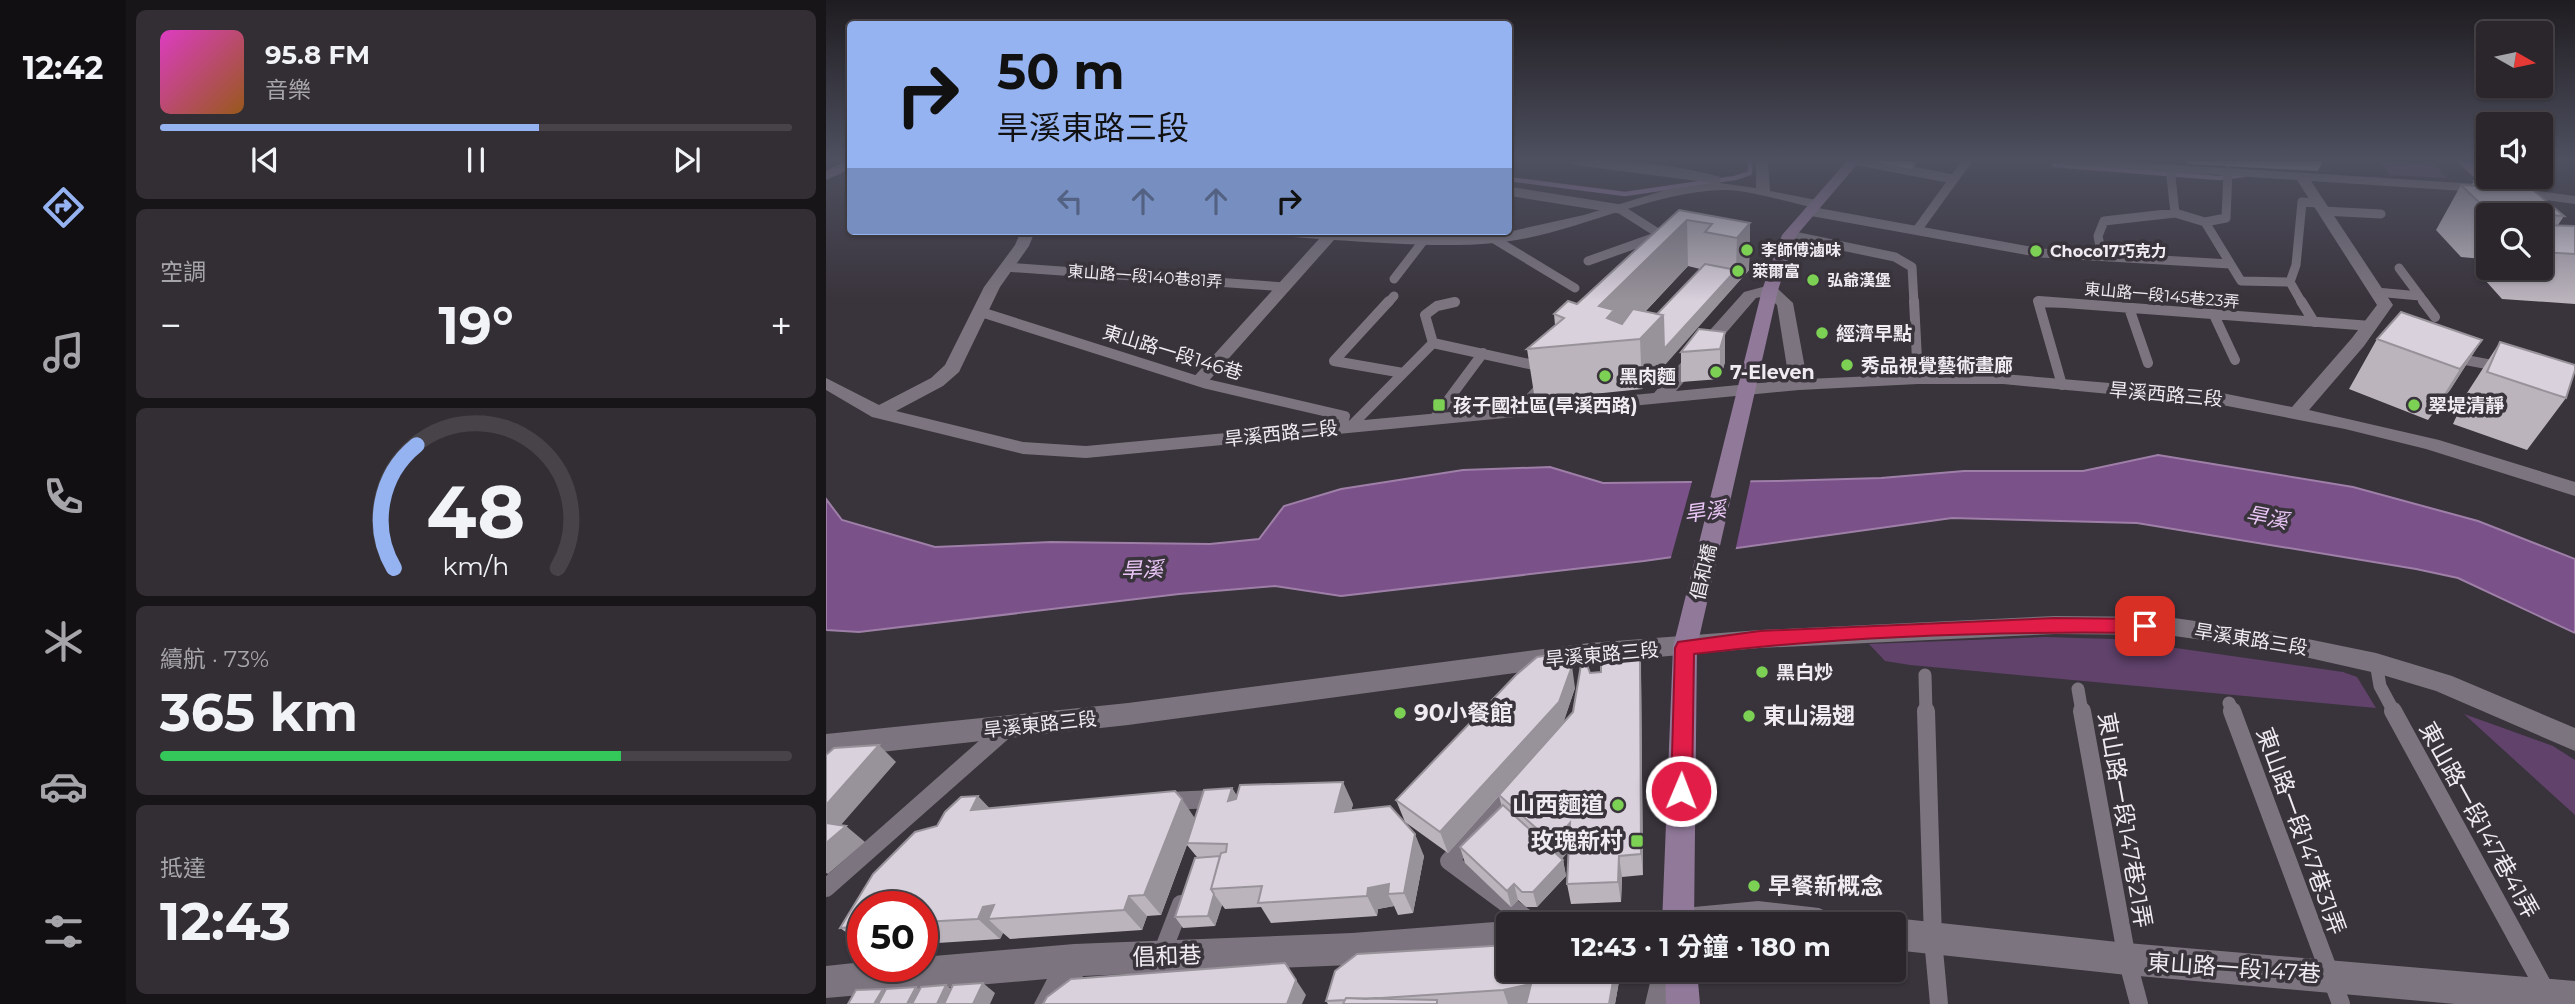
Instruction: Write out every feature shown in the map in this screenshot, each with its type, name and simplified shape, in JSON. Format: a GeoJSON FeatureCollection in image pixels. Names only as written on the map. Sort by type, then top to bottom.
{"type":"FeatureCollection","features":[{"type":"Feature","properties":{"kind":"main road","name":"倡和橋"},"geometry":{"type":"LineString","coordinates":[[1681,912],[1685,648],[1770,290],[1789,236],[1812,208]]}},
{"type":"Feature","properties":{"kind":"main road"},"geometry":{"type":"LineString","coordinates":[[1682,982],[1683,1004]]}},
{"type":"Feature","properties":{"kind":"street"},"geometry":{"type":"LineString","coordinates":[[1512,235],[1624,208]]}},
{"type":"Feature","properties":{"kind":"street"},"geometry":{"type":"LineString","coordinates":[[2297,413],[2365,343],[2371,326],[2385,305],[2322,208]]}},
{"type":"Feature","properties":{"kind":"street"},"geometry":{"type":"LineString","coordinates":[[879,413],[937,382],[953,368],[968,332],[1005,267],[1023,246],[1027,235]]}},
{"type":"Feature","properties":{"kind":"street"},"geometry":{"type":"LineString","coordinates":[[1200,380],[1330,235],[1424,240],[1494,239],[1511,235]]}},
{"type":"Feature","properties":{"kind":"street"},"geometry":{"type":"LineString","coordinates":[[1660,398],[1750,295],[1770,290],[1785,303],[1799,385]]}},
{"type":"Feature","properties":{"kind":"street","name":"旱溪西路三段"},"geometry":{"type":"LineString","coordinates":[[1743,399],[1799,385],[1918,379],[2003,379],[2217,398],[2432,444],[2575,489]]}},
{"type":"Feature","properties":{"kind":"street","name":"旱溪西路二段"},"geometry":{"type":"LineString","coordinates":[[826,383],[879,413],[1023,448],[1086,452],[1660,398],[1743,399]]}},
{"type":"Feature","properties":{"kind":"street","name":"旱溪東路三段"},"geometry":{"type":"LineString","coordinates":[[826,746],[1006,729],[1586,664],[1760,639],[1905,630],[2055,625],[2167,626],[2274,641],[2376,663],[2443,683],[2575,740]]}},
{"type":"Feature","properties":{"kind":"street","name":"東山路一段147巷"},"geometry":{"type":"LineString","coordinates":[[1906,936],[2127,960],[2336,989],[2559,999]]}},
{"type":"Feature","properties":{"kind":"street","name":"倡和巷"},"geometry":{"type":"LineString","coordinates":[[826,982],[1074,960],[1352,949],[1496,938]]}},
{"type":"Feature","properties":{"kind":"street"},"geometry":{"type":"LineString","coordinates":[[1340,982],[1352,949]]}},
{"type":"Feature","properties":{"kind":"street"},"geometry":{"type":"LineString","coordinates":[[1051,1004],[1074,960]]}},
{"type":"Feature","properties":{"kind":"street"},"geometry":{"type":"LineString","coordinates":[[1662,1004],[1667,982]]}},
{"type":"Feature","properties":{"kind":"lane"},"geometry":{"type":"LineString","coordinates":[[1588,261],[1661,235],[1620,209],[1613,208]]}},
{"type":"Feature","properties":{"kind":"lane"},"geometry":{"type":"LineString","coordinates":[[1812,208],[2041,253],[2230,264]]}},
{"type":"Feature","properties":{"kind":"lane"},"geometry":{"type":"LineString","coordinates":[[1917,230],[1933,208]]}},
{"type":"Feature","properties":{"kind":"lane"},"geometry":{"type":"LineString","coordinates":[[2174,208],[2175,214]]}},
{"type":"Feature","properties":{"kind":"lane"},"geometry":{"type":"LineString","coordinates":[[2102,256],[2098,236],[2104,221],[2175,214],[2205,222],[2227,218],[2227,208]]}},
{"type":"Feature","properties":{"kind":"lane"},"geometry":{"type":"LineString","coordinates":[[2290,282],[2296,265],[2301,208]]}},
{"type":"Feature","properties":{"kind":"lane"},"geometry":{"type":"LineString","coordinates":[[2328,208],[2381,214]]}},
{"type":"Feature","properties":{"kind":"lane"},"geometry":{"type":"LineString","coordinates":[[2205,222],[2241,281],[2290,282]]}},
{"type":"Feature","properties":{"kind":"lane"},"geometry":{"type":"LineString","coordinates":[[1789,236],[1895,257],[1912,267],[1918,379]]}},
{"type":"Feature","properties":{"kind":"lane"},"geometry":{"type":"LineString","coordinates":[[1494,239],[1575,288]]}},
{"type":"Feature","properties":{"kind":"lane"},"geometry":{"type":"LineString","coordinates":[[1394,279],[1424,240]]}},
{"type":"Feature","properties":{"kind":"lane","name":"東山路一段140巷81弄"},"geometry":{"type":"LineString","coordinates":[[1005,267],[1285,287]]}},
{"type":"Feature","properties":{"kind":"lane"},"geometry":{"type":"LineString","coordinates":[[2399,268],[2435,317]]}},
{"type":"Feature","properties":{"kind":"lane"},"geometry":{"type":"LineString","coordinates":[[2290,282],[2314,322]]}},
{"type":"Feature","properties":{"kind":"lane"},"geometry":{"type":"LineString","coordinates":[[2376,292],[2420,296]]}},
{"type":"Feature","properties":{"kind":"lane"},"geometry":{"type":"LineString","coordinates":[[1394,296],[1334,361],[1403,373]]}},
{"type":"Feature","properties":{"kind":"lane","name":"東山路一段145巷23弄"},"geometry":{"type":"LineString","coordinates":[[2062,385],[2038,301],[2371,326]]}},
{"type":"Feature","properties":{"kind":"lane"},"geometry":{"type":"LineString","coordinates":[[1433,343],[1425,315],[1437,306],[1455,302]]}},
{"type":"Feature","properties":{"kind":"lane"},"geometry":{"type":"LineString","coordinates":[[2129,308],[2148,363]]}},
{"type":"Feature","properties":{"kind":"lane","name":"東山路一段146巷"},"geometry":{"type":"LineString","coordinates":[[981,312],[1200,380],[1303,409],[1345,416],[1346,427]]}},
{"type":"Feature","properties":{"kind":"lane"},"geometry":{"type":"LineString","coordinates":[[2214,315],[2235,360]]}},
{"type":"Feature","properties":{"kind":"lane"},"geometry":{"type":"LineString","coordinates":[[1346,427],[1433,343]]}},
{"type":"Feature","properties":{"kind":"lane"},"geometry":{"type":"LineString","coordinates":[[1433,343],[1546,368],[1553,374],[1518,411]]}},
{"type":"Feature","properties":{"kind":"lane"},"geometry":{"type":"LineString","coordinates":[[1434,419],[1483,354]]}},
{"type":"Feature","properties":{"kind":"lane"},"geometry":{"type":"LineString","coordinates":[[2438,356],[2492,365]]}},
{"type":"Feature","properties":{"kind":"lane","name":"東山路一段147巷41弄"},"geometry":{"type":"LineString","coordinates":[[2376,663],[2380,686],[2559,999]]}},
{"type":"Feature","properties":{"kind":"lane"},"geometry":{"type":"LineString","coordinates":[[1925,675],[1934,939],[1939,1004]]}},
{"type":"Feature","properties":{"kind":"lane","name":"東山路一段147巷21弄"},"geometry":{"type":"LineString","coordinates":[[2078,689],[2127,960]]}},
{"type":"Feature","properties":{"kind":"lane","name":"東山路一段147巷31弄"},"geometry":{"type":"LineString","coordinates":[[2229,703],[2336,989]]}},
{"type":"Feature","properties":{"kind":"lane"},"geometry":{"type":"LineString","coordinates":[[826,888],[1006,729]]}},
{"type":"Feature","properties":{"kind":"lane"},"geometry":{"type":"LineString","coordinates":[[1518,912],[1448,861],[1521,784]]}},
{"type":"Feature","properties":{"kind":"lane"},"geometry":{"type":"LineString","coordinates":[[1154,802],[1226,798],[1211,823]]}},
{"type":"Feature","properties":{"kind":"lane"},"geometry":{"type":"LineString","coordinates":[[1161,957],[1188,884]]}},
{"type":"Feature","properties":{"kind":"lane"},"geometry":{"type":"LineString","coordinates":[[2127,960],[2139,1004]]}},
{"type":"Feature","properties":{"kind":"shaded area"},"geometry":{"type":"Polygon","coordinates":[[[2045,637],[2113,639],[2343,672],[2357,677],[2376,708],[1910,665],[1885,661],[1869,644],[2045,637]]]}},
{"type":"Feature","properties":{"kind":"shaded area"},"geometry":{"type":"Polygon","coordinates":[[[2464,714],[2553,746],[2575,760],[2575,815],[2464,714]]]}},
{"type":"Feature","properties":{"kind":"water","name":"旱溪"},"geometry":{"type":"Polygon","coordinates":[[[2158,455],[2353,487],[2478,521],[2575,559],[2575,633],[2458,578],[2416,569],[2137,523],[1952,518],[1644,561],[1341,596],[1275,586],[1179,594],[859,632],[826,630],[826,499],[842,520],[935,547],[1051,542],[1210,544],[1259,539],[1284,506],[1341,489],[1463,470],[1550,467],[1603,483],[1776,481],[1881,478],[1964,471],[2083,471],[2158,455]]]}},
{"type":"Feature","properties":{"kind":"pier"},"geometry":{"type":"Polygon","coordinates":[[[1693,478],[1751,478],[1735,552],[1670,561],[1693,478]]]}},
{"type":"Feature","properties":{"kind":"building"},"geometry":{"type":"Polygon","coordinates":[[[2553,208],[2554,208],[2564,216],[2553,215],[2553,208]]]}},
{"type":"Feature","properties":{"kind":"building"},"geometry":{"type":"Polygon","coordinates":[[[1679,210],[1750,223],[1737,238],[1705,232],[1712,224],[1687,220],[1599,306],[1614,310],[1607,318],[1622,324],[1633,309],[1663,315],[1640,339],[1527,349],[1564,318],[1554,314],[1568,301],[1577,304],[1679,210]]]}},
{"type":"Feature","properties":{"kind":"building"},"geometry":{"type":"Polygon","coordinates":[[[2553,225],[2575,226],[2575,254],[2553,253],[2553,225]]]}},
{"type":"Feature","properties":{"kind":"building"},"geometry":{"type":"Polygon","coordinates":[[[1705,264],[1736,270],[1664,349],[1663,315],[1657,314],[1705,264]]]}},
{"type":"Feature","properties":{"kind":"building"},"geometry":{"type":"Polygon","coordinates":[[[2401,312],[2482,340],[2460,369],[2377,339],[2401,312]]]}},
{"type":"Feature","properties":{"kind":"building"},"geometry":{"type":"Polygon","coordinates":[[[1699,329],[1725,332],[1720,349],[1681,352],[1699,329]]]}},
{"type":"Feature","properties":{"kind":"building"},"geometry":{"type":"Polygon","coordinates":[[[2500,342],[2575,365],[2566,398],[2487,372],[2500,342]]]}},
{"type":"Feature","properties":{"kind":"building"},"geometry":{"type":"Polygon","coordinates":[[[1640,654],[1641,854],[1619,856],[1618,882],[1567,884],[1570,823],[1553,843],[1499,795],[1573,712],[1581,665],[1587,665],[1590,673],[1601,672],[1601,656],[1640,654]]]}},
{"type":"Feature","properties":{"kind":"building"},"geometry":{"type":"Polygon","coordinates":[[[1549,655],[1572,666],[1559,702],[1440,832],[1396,800],[1516,675],[1537,657],[1549,655]]]}},
{"type":"Feature","properties":{"kind":"building"},"geometry":{"type":"Polygon","coordinates":[[[879,745],[826,805],[826,755],[834,748],[879,745]]]}},
{"type":"Feature","properties":{"kind":"building"},"geometry":{"type":"Polygon","coordinates":[[[1343,782],[1335,812],[1390,806],[1415,834],[1404,893],[1388,894],[1389,884],[1368,888],[1367,896],[1258,903],[1262,886],[1211,889],[1221,853],[1226,852],[1227,844],[1187,843],[1204,790],[1232,788],[1228,801],[1236,799],[1240,785],[1343,782]]]}},
{"type":"Feature","properties":{"kind":"building"},"geometry":{"type":"Polygon","coordinates":[[[1175,791],[1182,799],[1144,895],[1129,896],[1124,910],[988,919],[994,905],[983,907],[978,919],[938,921],[938,891],[863,891],[873,874],[915,832],[937,826],[945,812],[961,797],[978,796],[971,810],[1175,791]]]}},
{"type":"Feature","properties":{"kind":"building"},"geometry":{"type":"Polygon","coordinates":[[[1503,805],[1563,860],[1533,892],[1522,892],[1514,884],[1507,891],[1460,847],[1503,805]]]}},
{"type":"Feature","properties":{"kind":"building"},"geometry":{"type":"Polygon","coordinates":[[[826,823],[846,826],[826,843],[826,823]]]}},
{"type":"Feature","properties":{"kind":"building"},"geometry":{"type":"Polygon","coordinates":[[[1220,856],[1211,889],[1214,894],[1208,916],[1175,917],[1195,858],[1220,856]]]}},
{"type":"Feature","properties":{"kind":"building"},"geometry":{"type":"Polygon","coordinates":[[[847,917],[847,927],[840,928],[847,917]]]}},
{"type":"Feature","properties":{"kind":"building"},"geometry":{"type":"Polygon","coordinates":[[[1496,946],[1496,982],[1613,982],[1609,1004],[1526,1004],[1531,984],[1503,990],[1326,1001],[1335,971],[1357,954],[1496,946]]]}},
{"type":"Feature","properties":{"kind":"building"},"geometry":{"type":"Polygon","coordinates":[[[1285,963],[1296,980],[1287,1004],[1043,1004],[1047,997],[1071,979],[1285,963]]]}},
{"type":"Feature","properties":{"kind":"building"},"geometry":{"type":"Polygon","coordinates":[[[983,983],[973,1004],[944,1004],[953,985],[983,983]]]}},
{"type":"Feature","properties":{"kind":"building"},"geometry":{"type":"Polygon","coordinates":[[[946,985],[937,1004],[912,1004],[921,987],[946,985]]]}},
{"type":"Feature","properties":{"kind":"building"},"geometry":{"type":"Polygon","coordinates":[[[916,987],[907,1004],[878,1004],[886,989],[916,987]]]}},
{"type":"Feature","properties":{"kind":"building"},"geometry":{"type":"Polygon","coordinates":[[[883,989],[874,1004],[848,1004],[856,990],[883,989]]]}},
{"type":"Feature","properties":{"kind":"building"},"geometry":{"type":"Polygon","coordinates":[[[1346,998],[1437,1000],[1437,1004],[1343,1004],[1346,998]]]}},
{"type":"Feature","properties":{"kind":"place","name":"李師傅滷味"},"geometry":{"type":"Point","coordinates":[1747,250]}},
{"type":"Feature","properties":{"kind":"place","name":"Choco17巧克力"},"geometry":{"type":"Point","coordinates":[2036,251]}},
{"type":"Feature","properties":{"kind":"place","name":"萊爾富"},"geometry":{"type":"Point","coordinates":[1738,271]}},
{"type":"Feature","properties":{"kind":"place","name":"弘爺漢堡"},"geometry":{"type":"Point","coordinates":[1813,280]}},
{"type":"Feature","properties":{"kind":"place","name":"經濟早點"},"geometry":{"type":"Point","coordinates":[1822,333]}},
{"type":"Feature","properties":{"kind":"place","name":"秀品視覺藝術畫廊"},"geometry":{"type":"Point","coordinates":[1847,365]}},
{"type":"Feature","properties":{"kind":"place","name":"7-Eleven"},"geometry":{"type":"Point","coordinates":[1716,372]}},
{"type":"Feature","properties":{"kind":"place","name":"黑肉麵"},"geometry":{"type":"Point","coordinates":[1605,376]}},
{"type":"Feature","properties":{"kind":"place","name":"孩子國社區(旱溪西路)"},"geometry":{"type":"Point","coordinates":[1439,405]}},
{"type":"Feature","properties":{"kind":"place","name":"翠堤清靜"},"geometry":{"type":"Point","coordinates":[2414,405]}},
{"type":"Feature","properties":{"kind":"place","name":"黑白炒"},"geometry":{"type":"Point","coordinates":[1762,672]}},
{"type":"Feature","properties":{"kind":"place","name":"90小餐館"},"geometry":{"type":"Point","coordinates":[1400,713]}},
{"type":"Feature","properties":{"kind":"place","name":"東山湯翅"},"geometry":{"type":"Point","coordinates":[1749,716]}},
{"type":"Feature","properties":{"kind":"place","name":"山西麵道"},"geometry":{"type":"Point","coordinates":[1618,805]}},
{"type":"Feature","properties":{"kind":"place","name":"玫瑰新村"},"geometry":{"type":"Point","coordinates":[1637,841]}},
{"type":"Feature","properties":{"kind":"place","name":"早餐新概念"},"geometry":{"type":"Point","coordinates":[1754,886]}},
{"type":"Feature","properties":{"kind":"route"},"geometry":{"type":"LineString","coordinates":[[1681,791],[1685,648],[1760,639],[1905,630],[2055,625],[2145,626]]}}]}
